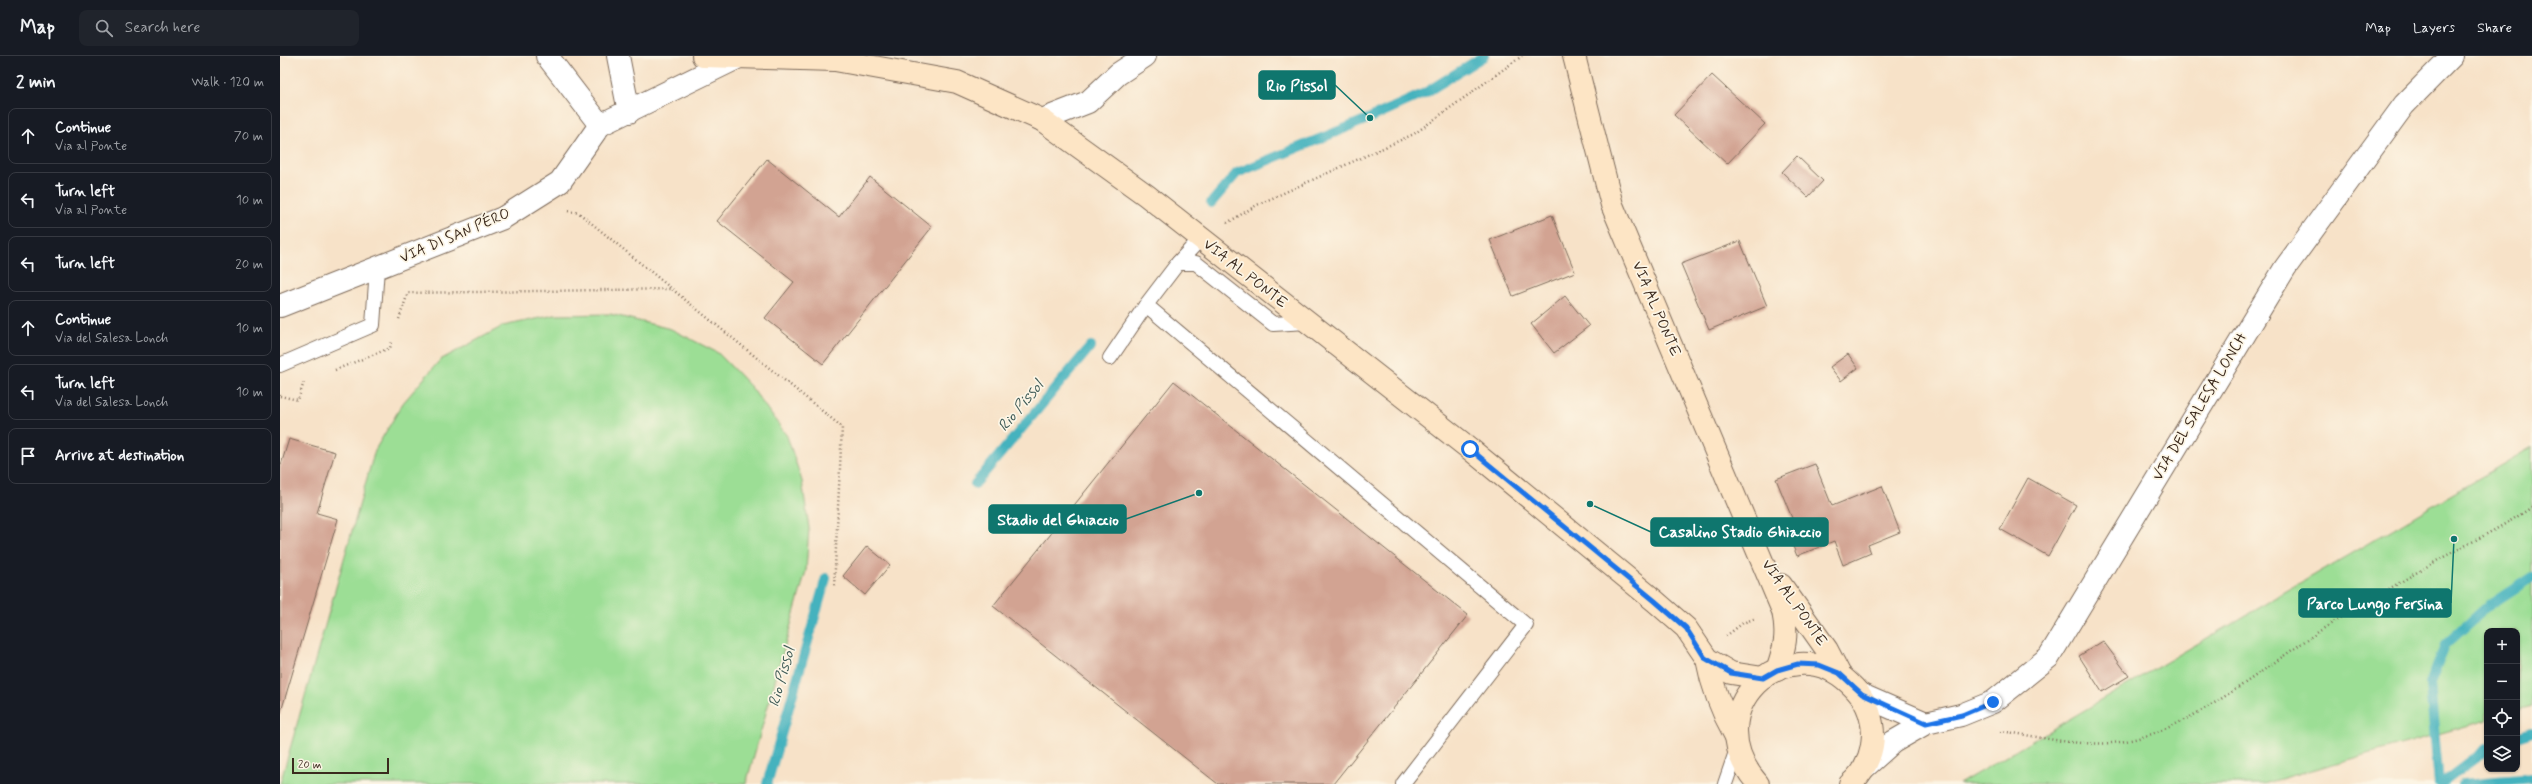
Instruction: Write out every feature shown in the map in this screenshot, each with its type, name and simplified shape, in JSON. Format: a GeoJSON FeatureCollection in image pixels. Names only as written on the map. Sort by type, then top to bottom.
{"type":"FeatureCollection","features":[{"type":"Feature","properties":{"kind":"street"},"geometry":{"type":"LineString","coordinates":[[547,56],[600,125],[737,58]]}},
{"type":"Feature","properties":{"kind":"street"},"geometry":{"type":"LineString","coordinates":[[618,56],[628,112]]}},
{"type":"Feature","properties":{"kind":"street","name":"VIA AL PONTE"},"geometry":{"type":"LineString","coordinates":[[703,56],[835,60],[957,82],[1042,120],[1146,195],[1200,239],[1470,449],[1686,628],[1707,659],[1712,686],[1722,713],[1736,742],[1746,769],[1758,784]]}},
{"type":"Feature","properties":{"kind":"street"},"geometry":{"type":"LineString","coordinates":[[1042,120],[1088,102],[1118,74],[1145,56]]}},
{"type":"Feature","properties":{"kind":"street","name":"VIA AL PONTE"},"geometry":{"type":"LineString","coordinates":[[1574,56],[1612,205],[1783,611],[1787,630],[1785,647],[1770,674],[1731,673],[1707,659]]}},
{"type":"Feature","properties":{"kind":"street","name":"VIA DEL SALESA LONCH"},"geometry":{"type":"LineString","coordinates":[[1854,779],[1893,742],[1926,723],[1962,715],[1993,702],[2050,656],[2284,268],[2404,105],[2452,56]]}},
{"type":"Feature","properties":{"kind":"street","name":"VIA DI SAN PÉRO"},"geometry":{"type":"LineString","coordinates":[[280,306],[503,218],[560,182],[600,125]]}},
{"type":"Feature","properties":{"kind":"street","name":"VIA AL PONTE"},"geometry":{"type":"LineString","coordinates":[[1760,554],[1826,650],[1839,673]]}},
{"type":"Feature","properties":{"kind":"street"},"geometry":{"type":"LineString","coordinates":[[1736,742],[1738,713],[1748,693],[1770,674],[1798,664],[1819,665],[1839,673],[1862,694],[1926,723]]}},
{"type":"Feature","properties":{"kind":"street"},"geometry":{"type":"LineString","coordinates":[[1854,779],[1871,749],[1873,730],[1870,712],[1862,694]]}},
{"type":"Feature","properties":{"kind":"lane"},"geometry":{"type":"LineString","coordinates":[[1110,358],[1146,305],[1178,263],[1200,239]]}},
{"type":"Feature","properties":{"kind":"lane"},"geometry":{"type":"LineString","coordinates":[[1178,263],[1196,263],[1273,324],[1307,322]]}},
{"type":"Feature","properties":{"kind":"lane"},"geometry":{"type":"LineString","coordinates":[[280,365],[373,325],[378,268]]}},
{"type":"Feature","properties":{"kind":"lane"},"geometry":{"type":"LineString","coordinates":[[1146,305],[1526,625],[1403,784]]}},
{"type":"Feature","properties":{"kind":"lane"},"geometry":{"type":"LineString","coordinates":[[1725,784],[1736,742]]}},
{"type":"Feature","properties":{"kind":"path"},"geometry":{"type":"LineString","coordinates":[[1200,239],[1257,205],[1414,134],[1522,56]]}},
{"type":"Feature","properties":{"kind":"path"},"geometry":{"type":"LineString","coordinates":[[566,211],[579,213],[842,427],[834,588]]}},
{"type":"Feature","properties":{"kind":"path"},"geometry":{"type":"LineString","coordinates":[[399,321],[408,293],[672,289]]}},
{"type":"Feature","properties":{"kind":"path"},"geometry":{"type":"LineString","coordinates":[[332,371],[390,348],[394,335]]}},
{"type":"Feature","properties":{"kind":"path"},"geometry":{"type":"LineString","coordinates":[[280,396],[298,400],[304,383],[311,380]]}},
{"type":"Feature","properties":{"kind":"path"},"geometry":{"type":"LineString","coordinates":[[2021,734],[2064,742],[2112,743],[2167,730],[2243,684],[2335,621],[2440,559],[2506,524],[2532,506]]}},
{"type":"Feature","properties":{"kind":"path"},"geometry":{"type":"LineString","coordinates":[[1720,640],[1743,623],[1761,616]]}},
{"type":"Feature","properties":{"kind":"green space"},"geometry":{"type":"Polygon","coordinates":[[[610,314],[671,329],[718,353],[751,387],[787,436],[802,481],[809,528],[806,571],[746,784],[280,784],[375,450],[403,403],[440,360],[503,326],[555,315],[610,314]]]}},
{"type":"Feature","properties":{"kind":"green space"},"geometry":{"type":"Polygon","coordinates":[[[2532,447],[2532,707],[2520,710],[2520,628],[2484,628],[2484,721],[2263,784],[1959,784],[2532,447]]]}},
{"type":"Feature","properties":{"kind":"building"},"geometry":{"type":"Polygon","coordinates":[[[1712,75],[1765,124],[1727,164],[1674,115],[1712,75]]]}},
{"type":"Feature","properties":{"kind":"building"},"geometry":{"type":"Polygon","coordinates":[[[1797,156],[1823,181],[1808,197],[1782,172],[1797,156]]]}},
{"type":"Feature","properties":{"kind":"building"},"geometry":{"type":"Polygon","coordinates":[[[767,159],[839,217],[870,177],[932,227],[823,364],[765,318],[794,282],[717,221],[767,159]]]}},
{"type":"Feature","properties":{"kind":"building"},"geometry":{"type":"Polygon","coordinates":[[[1552,215],[1575,272],[1513,296],[1490,240],[1552,215]]]}},
{"type":"Feature","properties":{"kind":"building"},"geometry":{"type":"Polygon","coordinates":[[[1740,241],[1767,306],[1709,330],[1681,264],[1740,241]]]}},
{"type":"Feature","properties":{"kind":"building"},"geometry":{"type":"Polygon","coordinates":[[[1565,296],[1589,326],[1554,353],[1531,324],[1565,296]]]}},
{"type":"Feature","properties":{"kind":"building"},"geometry":{"type":"Polygon","coordinates":[[[1848,354],[1858,368],[1841,381],[1830,367],[1848,354]]]}},
{"type":"Feature","properties":{"kind":"building"},"geometry":{"type":"Polygon","coordinates":[[[1174,381],[1468,615],[1333,784],[1218,784],[993,606],[1174,381]]]}},
{"type":"Feature","properties":{"kind":"building"},"geometry":{"type":"Polygon","coordinates":[[[289,439],[335,452],[317,513],[338,519],[280,715],[280,468],[289,439]]]}},
{"type":"Feature","properties":{"kind":"building"},"geometry":{"type":"Polygon","coordinates":[[[1815,464],[1832,506],[1882,486],[1900,532],[1868,545],[1871,553],[1843,565],[1834,541],[1797,556],[1785,527],[1794,523],[1776,479],[1815,464]]]}},
{"type":"Feature","properties":{"kind":"building"},"geometry":{"type":"Polygon","coordinates":[[[2028,478],[2076,505],[2048,556],[2000,529],[2028,478]]]}},
{"type":"Feature","properties":{"kind":"building"},"geometry":{"type":"Polygon","coordinates":[[[867,546],[890,565],[865,595],[843,576],[867,546]]]}},
{"type":"Feature","properties":{"kind":"building"},"geometry":{"type":"Polygon","coordinates":[[[2103,641],[2129,676],[2102,692],[2079,656],[2103,641]]]}},
{"type":"Feature","properties":{"kind":"waterway","name":"Rio Pissol"},"geometry":{"type":"LineString","coordinates":[[1211,203],[1237,173],[1370,118],[1425,93],[1484,56]]}},
{"type":"Feature","properties":{"kind":"waterway","name":"Rio Pissol"},"geometry":{"type":"LineString","coordinates":[[975,484],[1091,346]]}},
{"type":"Feature","properties":{"kind":"waterway"},"geometry":{"type":"LineString","coordinates":[[2439,784],[2430,684],[2445,645],[2488,606],[2532,577]]}},
{"type":"Feature","properties":{"kind":"waterway","name":"Rio Pissol"},"geometry":{"type":"LineString","coordinates":[[767,784],[826,578]]}},
{"type":"Feature","properties":{"kind":"waterway"},"geometry":{"type":"LineString","coordinates":[[2520,736],[2532,732]]}},
{"type":"Feature","properties":{"kind":"waterway"},"geometry":{"type":"LineString","coordinates":[[2441,784],[2484,751]]}},
{"type":"Feature","properties":{"kind":"waterway"},"geometry":{"type":"LineString","coordinates":[[2463,784],[2532,778]]}},
{"type":"Feature","properties":{"kind":"place","name":"Rio Pissol"},"geometry":{"type":"Point","coordinates":[1370,118]}},
{"type":"Feature","properties":{"kind":"place","name":"Stadio del Ghiaccio"},"geometry":{"type":"Point","coordinates":[1199,493]}},
{"type":"Feature","properties":{"kind":"place","name":"Casalino Stadio Ghiaccio"},"geometry":{"type":"Point","coordinates":[1590,504]}},
{"type":"Feature","properties":{"kind":"place","name":"Parco Lungo Fersina"},"geometry":{"type":"Point","coordinates":[2454,539]}},
{"type":"Feature","properties":{"kind":"route"},"geometry":{"type":"LineString","coordinates":[[1470,449],[1686,628],[1705,658],[1731,673],[1763,678],[1777,670],[1798,664],[1819,665],[1839,673],[1862,694],[1894,710],[1926,723],[1962,715],[1993,702]]}}]}
